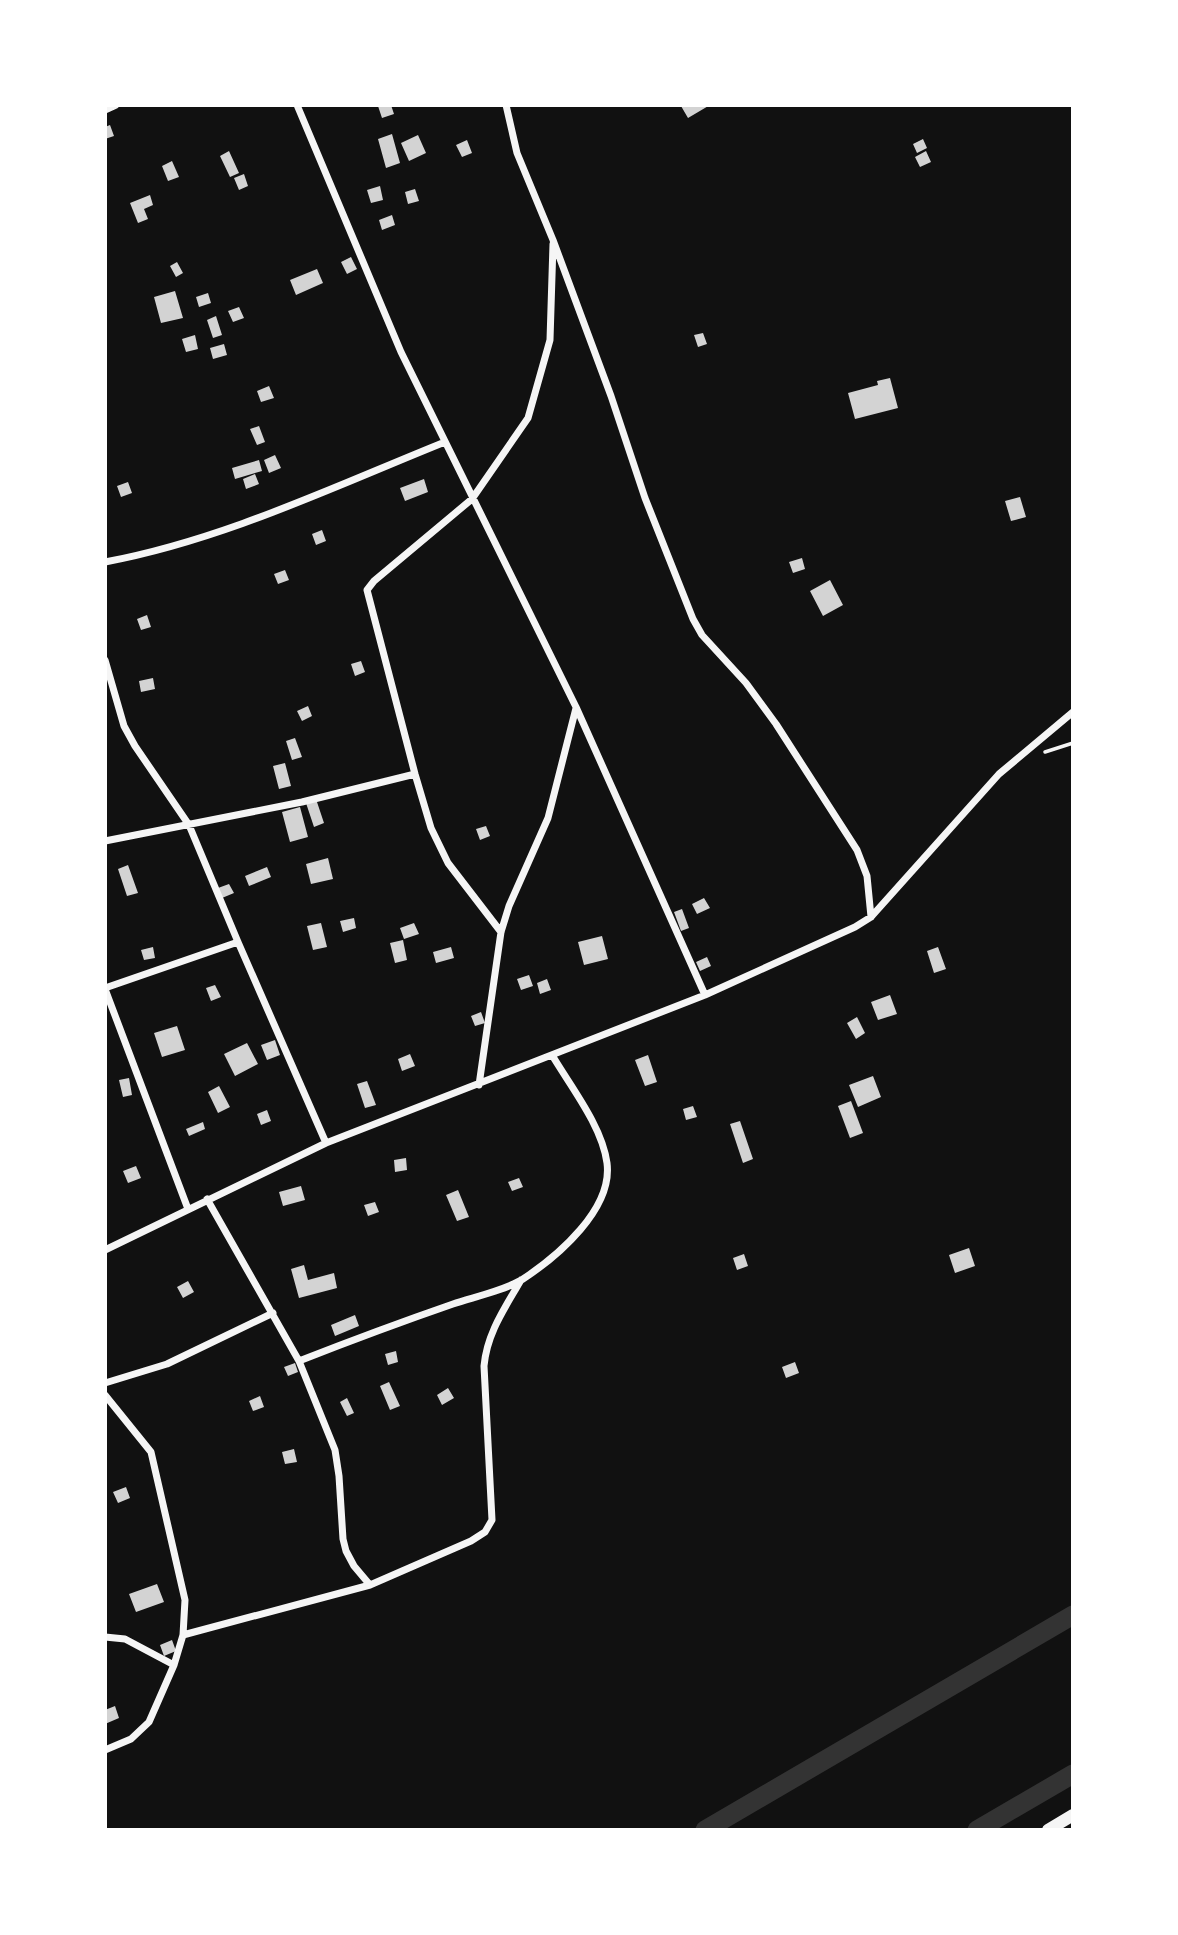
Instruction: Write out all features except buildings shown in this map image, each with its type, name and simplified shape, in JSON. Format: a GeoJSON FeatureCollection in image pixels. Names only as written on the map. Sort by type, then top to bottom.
{"type":"FeatureCollection","features":[{"type":"Feature","properties":{"kind":"street"},"geometry":{"type":"LineString","coordinates":[[105,110],[116,105]]}},
{"type":"Feature","properties":{"kind":"street"},"geometry":{"type":"LineString","coordinates":[[297,105],[401,352],[576,707],[705,995]]}},
{"type":"Feature","properties":{"kind":"street"},"geometry":{"type":"LineString","coordinates":[[506,105],[517,153],[554,240],[645,498],[693,619],[702,635],[746,683],[847,833],[867,876],[871,917]]}},
{"type":"Feature","properties":{"kind":"street"},"geometry":{"type":"LineString","coordinates":[[501,932],[448,863],[431,828],[367,590],[374,581],[472,499],[528,418],[550,340],[554,240]]}},
{"type":"Feature","properties":{"kind":"street"},"geometry":{"type":"LineString","coordinates":[[105,562],[206,538],[444,442]]}},
{"type":"Feature","properties":{"kind":"street"},"geometry":{"type":"LineString","coordinates":[[105,660],[124,726],[189,825],[326,1143]]}},
{"type":"Feature","properties":{"kind":"street"},"geometry":{"type":"LineString","coordinates":[[479,1085],[501,932],[509,906],[548,818],[576,707]]}},
{"type":"Feature","properties":{"kind":"street"},"geometry":{"type":"LineString","coordinates":[[105,1250],[326,1143],[705,995],[855,927],[871,917],[999,774],[1073,712]]}},
{"type":"Feature","properties":{"kind":"street"},"geometry":{"type":"LineString","coordinates":[[105,841],[302,803],[415,774]]}},
{"type":"Feature","properties":{"kind":"street"},"geometry":{"type":"LineString","coordinates":[[188,1209],[105,988],[238,942]]}},
{"type":"Feature","properties":{"kind":"street"},"geometry":{"type":"LineString","coordinates":[[299,1361],[521,1280],[581,1231],[607,1181],[607,1164],[601,1137],[552,1055]]}},
{"type":"Feature","properties":{"kind":"street"},"geometry":{"type":"LineString","coordinates":[[207,1199],[299,1361],[334,1450],[346,1551],[354,1566],[370,1585]]}},
{"type":"Feature","properties":{"kind":"street"},"geometry":{"type":"LineString","coordinates":[[183,1635],[370,1585],[471,1541],[485,1532],[492,1520],[485,1350],[490,1334],[521,1280]]}},
{"type":"Feature","properties":{"kind":"street"},"geometry":{"type":"LineString","coordinates":[[105,1383],[167,1364],[273,1313]]}},
{"type":"Feature","properties":{"kind":"street"},"geometry":{"type":"LineString","coordinates":[[105,1395],[143,1440],[155,1464],[186,1600],[183,1635],[174,1665],[149,1722],[131,1739],[105,1750]]}},
{"type":"Feature","properties":{"kind":"street"},"geometry":{"type":"LineString","coordinates":[[105,1637],[125,1639],[174,1665]]}},
{"type":"Feature","properties":{"kind":"street"},"geometry":{"type":"LineString","coordinates":[[1048,1830],[1073,1815]]}},
{"type":"Feature","properties":{"kind":"waterway"},"geometry":{"type":"LineString","coordinates":[[705,1830],[1073,1615]]}},
{"type":"Feature","properties":{"kind":"waterway"},"geometry":{"type":"LineString","coordinates":[[977,1830],[1073,1774]]}}]}
